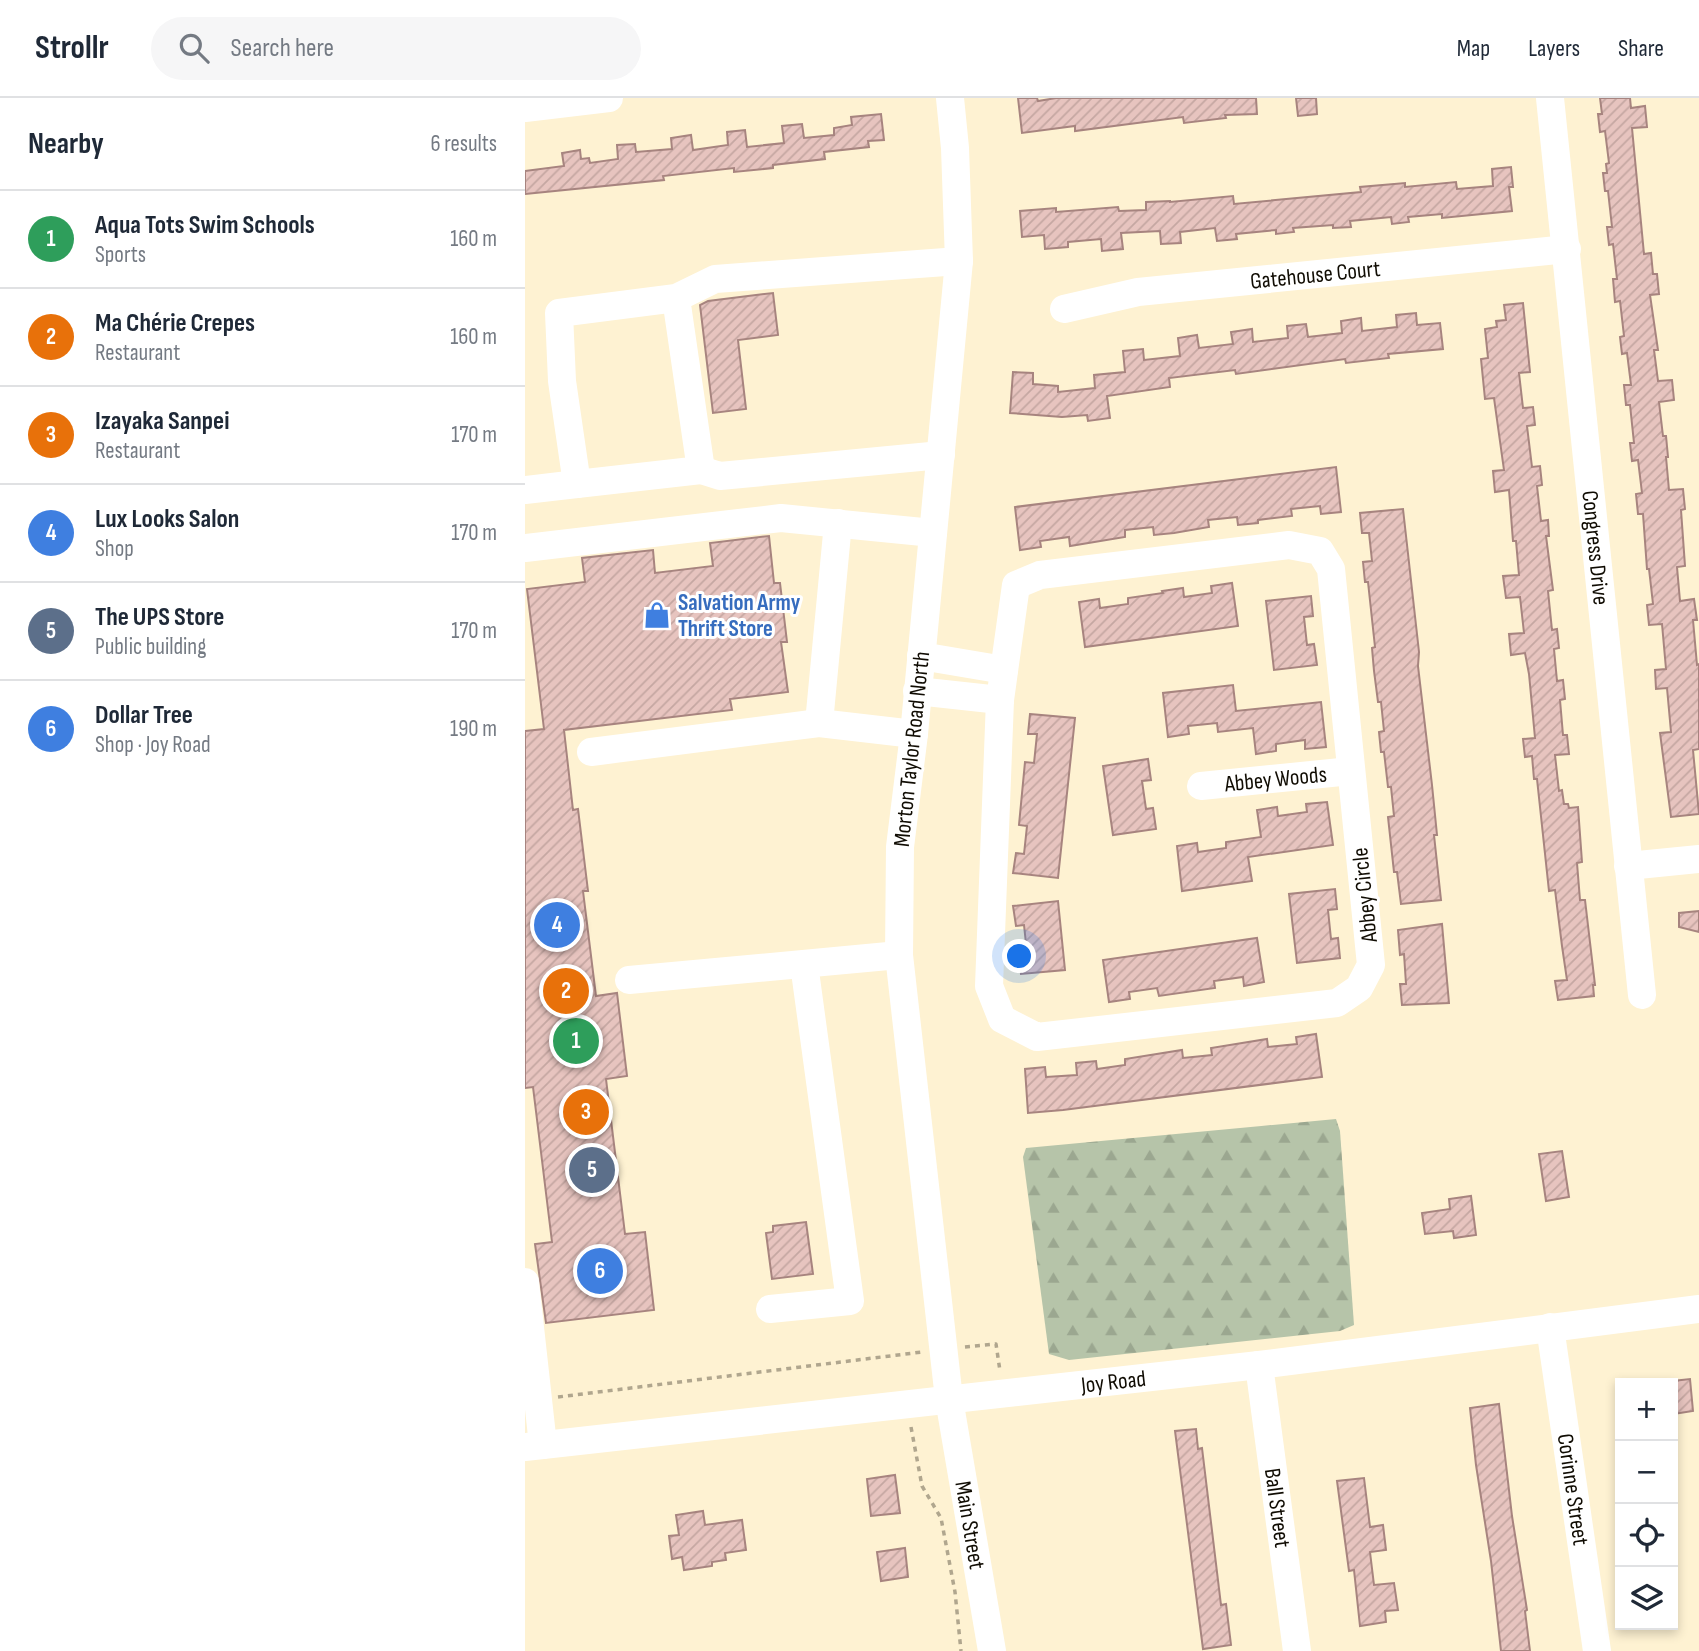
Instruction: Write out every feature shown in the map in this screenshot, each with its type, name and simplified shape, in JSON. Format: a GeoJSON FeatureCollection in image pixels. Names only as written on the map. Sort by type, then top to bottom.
{"type":"FeatureCollection","features":[{"type":"Feature","properties":{"kind":"street"},"geometry":{"type":"LineString","coordinates":[[525,108],[609,98]]}},
{"type":"Feature","properties":{"kind":"street","name":"Morton Taylor Road North"},"geometry":{"type":"LineString","coordinates":[[949,1399],[899,955],[900,847],[914,734],[959,261],[955,148],[950,98]]}},
{"type":"Feature","properties":{"kind":"street","name":"Congress Drive"},"geometry":{"type":"LineString","coordinates":[[1550,98],[1641,995]]}},
{"type":"Feature","properties":{"kind":"street","name":"Gatehouse Court"},"geometry":{"type":"LineString","coordinates":[[1063,309],[1138,292],[1567,249]]}},
{"type":"Feature","properties":{"kind":"street"},"geometry":{"type":"LineString","coordinates":[[577,484],[562,381],[559,313],[676,298],[715,279],[959,261]]}},
{"type":"Feature","properties":{"kind":"street"},"geometry":{"type":"LineString","coordinates":[[676,298],[701,470]]}},
{"type":"Feature","properties":{"kind":"street"},"geometry":{"type":"LineString","coordinates":[[525,490],[701,470],[720,476],[941,456]]}},
{"type":"Feature","properties":{"kind":"street"},"geometry":{"type":"LineString","coordinates":[[525,548],[781,518],[933,533]]}},
{"type":"Feature","properties":{"kind":"street"},"geometry":{"type":"LineString","coordinates":[[819,723],[838,523]]}},
{"type":"Feature","properties":{"kind":"street","name":"Abbey Circle"},"geometry":{"type":"LineString","coordinates":[[1289,545],[1320,551],[1331,569],[1371,965],[1360,988],[1337,1003],[1037,1038],[1002,1018],[989,986],[1000,699],[1004,670],[1016,585],[1040,575],[1289,545]]}},
{"type":"Feature","properties":{"kind":"street"},"geometry":{"type":"LineString","coordinates":[[921,656],[1004,670]]}},
{"type":"Feature","properties":{"kind":"street"},"geometry":{"type":"LineString","coordinates":[[917,691],[1000,699]]}},
{"type":"Feature","properties":{"kind":"street"},"geometry":{"type":"LineString","coordinates":[[591,752],[819,723],[914,734]]}},
{"type":"Feature","properties":{"kind":"street","name":"Abbey Woods"},"geometry":{"type":"LineString","coordinates":[[1201,786],[1351,771]]}},
{"type":"Feature","properties":{"kind":"street"},"geometry":{"type":"LineString","coordinates":[[1628,866],[1699,859]]}},
{"type":"Feature","properties":{"kind":"street"},"geometry":{"type":"LineString","coordinates":[[629,980],[899,955]]}},
{"type":"Feature","properties":{"kind":"street"},"geometry":{"type":"LineString","coordinates":[[770,1309],[850,1301],[804,964]]}},
{"type":"Feature","properties":{"kind":"street"},"geometry":{"type":"LineString","coordinates":[[525,1282],[534,1446]]}},
{"type":"Feature","properties":{"kind":"street","name":"Joy Road"},"geometry":{"type":"LineString","coordinates":[[534,1446],[1259,1364],[1699,1309]]}},
{"type":"Feature","properties":{"kind":"street","name":"Corinne Street"},"geometry":{"type":"LineString","coordinates":[[1550,1327],[1597,1651]]}},
{"type":"Feature","properties":{"kind":"street","name":"Ball Street"},"geometry":{"type":"LineString","coordinates":[[1259,1364],[1297,1651]]}},
{"type":"Feature","properties":{"kind":"street","name":"Main Street"},"geometry":{"type":"LineString","coordinates":[[949,1399],[992,1651]]}},
{"type":"Feature","properties":{"kind":"path"},"geometry":{"type":"LineString","coordinates":[[977,1346],[996,1344],[1000,1371]]}},
{"type":"Feature","properties":{"kind":"path"},"geometry":{"type":"LineString","coordinates":[[555,1398],[921,1353]]}},
{"type":"Feature","properties":{"kind":"path"},"geometry":{"type":"LineString","coordinates":[[906,1404],[922,1486],[941,1518],[955,1592],[961,1651]]}},
{"type":"Feature","properties":{"kind":"green space"},"geometry":{"type":"Polygon","coordinates":[[[1336,1119],[1340,1131],[1354,1325],[1340,1331],[1069,1360],[1049,1354],[1023,1157],[1026,1148],[1336,1119]]]}},
{"type":"Feature","properties":{"kind":"building"},"geometry":{"type":"Polygon","coordinates":[[[1018,98],[1037,98],[1038,101],[1056,98],[1256,98],[1257,114],[1225,115],[1226,118],[1184,123],[1183,117],[1075,131],[1075,126],[1022,133],[1018,98]]]}},
{"type":"Feature","properties":{"kind":"building"},"geometry":{"type":"Polygon","coordinates":[[[1296,98],[1316,98],[1317,114],[1298,116],[1296,98]]]}},
{"type":"Feature","properties":{"kind":"building"},"geometry":{"type":"Polygon","coordinates":[[[1600,98],[1630,98],[1631,108],[1645,106],[1647,127],[1632,128],[1644,254],[1651,253],[1653,274],[1657,274],[1659,294],[1650,295],[1658,350],[1654,350],[1658,381],[1672,380],[1674,400],[1659,402],[1663,436],[1666,436],[1669,490],[1683,489],[1685,509],[1681,510],[1685,566],[1677,567],[1680,601],[1694,599],[1697,620],[1693,620],[1697,665],[1699,664],[1699,749],[1693,750],[1699,814],[1671,817],[1660,733],[1671,732],[1667,688],[1656,689],[1655,670],[1666,669],[1662,624],[1649,625],[1647,605],[1653,604],[1643,514],[1638,514],[1636,494],[1642,493],[1638,460],[1632,461],[1630,443],[1634,443],[1630,405],[1626,405],[1624,385],[1631,385],[1627,353],[1622,354],[1620,337],[1624,336],[1620,301],[1615,302],[1613,279],[1617,279],[1613,244],[1609,245],[1607,227],[1612,227],[1603,173],[1607,173],[1606,164],[1609,163],[1605,131],[1600,132],[1600,98]]]}},
{"type":"Feature","properties":{"kind":"building"},"geometry":{"type":"Polygon","coordinates":[[[881,114],[884,140],[868,141],[869,147],[824,152],[825,159],[773,165],[773,168],[734,172],[734,168],[663,176],[664,180],[525,194],[525,171],[564,166],[562,153],[580,150],[581,159],[589,158],[590,163],[618,159],[617,145],[635,144],[636,152],[672,149],[671,138],[691,135],[693,150],[728,145],[727,132],[745,130],[747,147],[784,143],[782,126],[802,124],[804,138],[834,135],[834,128],[852,125],[851,117],[881,114]]]}},
{"type":"Feature","properties":{"kind":"building"},"geometry":{"type":"Polygon","coordinates":[[[1511,167],[1513,187],[1509,187],[1512,211],[1442,218],[1442,214],[1408,217],[1409,222],[1392,224],[1391,217],[1350,221],[1351,227],[1333,228],[1333,225],[1293,228],[1294,232],[1276,234],[1276,230],[1236,234],[1237,239],[1217,241],[1215,228],[1180,232],[1181,243],[1161,244],[1160,231],[1121,233],[1123,249],[1102,251],[1101,239],[1068,242],[1068,247],[1045,249],[1044,235],[1022,237],[1020,211],[1056,208],[1056,212],[1118,207],[1119,211],[1146,210],[1146,202],[1233,196],[1234,204],[1361,192],[1360,187],[1405,183],[1405,187],[1456,182],[1457,189],[1493,186],[1492,169],[1511,167]]]}},
{"type":"Feature","properties":{"kind":"building"},"geometry":{"type":"Polygon","coordinates":[[[773,293],[778,335],[738,340],[746,409],[713,413],[700,305],[708,301],[773,293]]]}},
{"type":"Feature","properties":{"kind":"building"},"geometry":{"type":"Polygon","coordinates":[[[1523,303],[1530,372],[1519,373],[1523,408],[1533,407],[1535,425],[1527,426],[1532,467],[1540,466],[1542,485],[1537,486],[1541,521],[1548,520],[1549,536],[1546,536],[1553,590],[1548,591],[1552,630],[1557,629],[1559,648],[1554,649],[1557,681],[1563,680],[1565,699],[1560,700],[1563,735],[1567,735],[1569,754],[1555,755],[1559,791],[1562,790],[1564,804],[1568,804],[1569,808],[1578,807],[1582,862],[1577,863],[1580,900],[1585,900],[1595,985],[1594,996],[1558,1000],[1555,981],[1567,980],[1555,890],[1549,891],[1537,779],[1534,779],[1532,756],[1525,757],[1523,739],[1535,738],[1529,674],[1525,653],[1511,655],[1509,634],[1524,633],[1520,597],[1506,598],[1503,576],[1519,575],[1516,541],[1513,541],[1509,490],[1495,492],[1493,471],[1504,470],[1494,398],[1485,399],[1481,359],[1488,358],[1485,329],[1497,327],[1496,321],[1506,320],[1504,305],[1523,303]]]}},
{"type":"Feature","properties":{"kind":"building"},"geometry":{"type":"Polygon","coordinates":[[[1416,313],[1417,325],[1440,323],[1443,349],[1388,354],[1389,358],[1346,363],[1345,359],[1236,374],[1235,370],[1169,378],[1170,387],[1107,396],[1110,418],[1088,421],[1087,415],[1062,417],[1010,413],[1013,372],[1033,373],[1033,384],[1058,386],[1058,392],[1095,388],[1094,375],[1125,372],[1123,351],[1143,349],[1144,360],[1180,356],[1178,338],[1197,335],[1199,348],[1233,344],[1231,332],[1252,329],[1253,342],[1288,338],[1287,326],[1306,324],[1308,337],[1342,333],[1341,321],[1361,318],[1362,331],[1397,327],[1396,315],[1416,313]]]}},
{"type":"Feature","properties":{"kind":"building"},"geometry":{"type":"Polygon","coordinates":[[[1336,467],[1341,512],[1321,514],[1320,506],[1291,509],[1292,516],[1258,520],[1258,523],[1238,525],[1237,517],[1208,520],[1209,527],[1174,533],[1154,535],[1153,527],[1125,530],[1125,537],[1070,546],[1069,537],[1040,541],[1041,547],[1020,550],[1015,507],[1336,467]]]}},
{"type":"Feature","properties":{"kind":"building"},"geometry":{"type":"Polygon","coordinates":[[[1403,509],[1437,835],[1434,835],[1441,900],[1401,904],[1397,872],[1394,872],[1388,817],[1394,816],[1384,752],[1381,752],[1379,732],[1384,731],[1374,671],[1372,648],[1375,647],[1368,582],[1365,582],[1363,562],[1372,561],[1369,533],[1362,533],[1360,513],[1403,509]]]}},
{"type":"Feature","properties":{"kind":"building"},"geometry":{"type":"Polygon","coordinates":[[[769,536],[774,583],[780,583],[787,642],[781,642],[788,692],[730,699],[732,710],[564,730],[573,810],[578,809],[588,891],[583,891],[596,996],[617,993],[627,1076],[606,1079],[625,1234],[645,1232],[654,1310],[546,1323],[535,1244],[552,1242],[533,1087],[525,1088],[525,731],[544,729],[527,589],[585,582],[582,558],[653,550],[655,573],[713,566],[710,543],[769,536]]]}},
{"type":"Feature","properties":{"kind":"building"},"geometry":{"type":"Polygon","coordinates":[[[1232,583],[1238,626],[1085,647],[1079,602],[1099,599],[1100,608],[1128,604],[1128,598],[1183,588],[1184,597],[1212,593],[1211,586],[1232,583]]]}},
{"type":"Feature","properties":{"kind":"building"},"geometry":{"type":"Polygon","coordinates":[[[1311,596],[1313,616],[1304,617],[1307,645],[1314,644],[1317,665],[1274,670],[1266,601],[1311,596]]]}},
{"type":"Feature","properties":{"kind":"building"},"geometry":{"type":"Polygon","coordinates":[[[1233,685],[1236,711],[1321,702],[1326,747],[1305,749],[1305,740],[1276,744],[1276,751],[1256,754],[1253,728],[1218,732],[1217,723],[1188,726],[1189,734],[1168,737],[1163,693],[1233,685]]]}},
{"type":"Feature","properties":{"kind":"building"},"geometry":{"type":"Polygon","coordinates":[[[1030,714],[1075,718],[1058,878],[1013,873],[1016,853],[1024,854],[1027,826],[1019,825],[1025,762],[1034,763],[1037,734],[1028,734],[1030,714]]]}},
{"type":"Feature","properties":{"kind":"building"},"geometry":{"type":"Polygon","coordinates":[[[1148,759],[1151,780],[1142,781],[1146,809],[1153,808],[1156,829],[1113,835],[1103,766],[1148,759]]]}},
{"type":"Feature","properties":{"kind":"building"},"geometry":{"type":"Polygon","coordinates":[[[1327,802],[1333,845],[1248,857],[1252,881],[1182,891],[1177,846],[1197,843],[1198,852],[1226,848],[1226,842],[1261,837],[1257,810],[1277,807],[1278,816],[1307,812],[1306,804],[1327,802]]]}},
{"type":"Feature","properties":{"kind":"building"},"geometry":{"type":"Polygon","coordinates":[[[1335,889],[1337,909],[1328,910],[1331,939],[1338,938],[1340,958],[1297,963],[1289,894],[1335,889]]]}},
{"type":"Feature","properties":{"kind":"building"},"geometry":{"type":"Polygon","coordinates":[[[1058,901],[1065,970],[1021,974],[1019,954],[1027,953],[1024,925],[1016,926],[1013,906],[1058,901]]]}},
{"type":"Feature","properties":{"kind":"building"},"geometry":{"type":"Polygon","coordinates":[[[1699,911],[1699,932],[1679,927],[1679,913],[1699,911]]]}},
{"type":"Feature","properties":{"kind":"building"},"geometry":{"type":"Polygon","coordinates":[[[1442,924],[1449,1003],[1402,1005],[1400,984],[1406,984],[1404,954],[1400,955],[1398,930],[1442,924]]]}},
{"type":"Feature","properties":{"kind":"building"},"geometry":{"type":"Polygon","coordinates":[[[1257,938],[1264,982],[1244,986],[1243,977],[1214,981],[1215,988],[1159,996],[1157,988],[1129,992],[1130,999],[1109,1002],[1103,960],[1257,938]]]}},
{"type":"Feature","properties":{"kind":"building"},"geometry":{"type":"Polygon","coordinates":[[[1316,1034],[1322,1077],[1028,1113],[1025,1069],[1045,1067],[1046,1077],[1077,1075],[1076,1063],[1096,1061],[1097,1069],[1125,1065],[1125,1059],[1182,1050],[1183,1058],[1212,1055],[1211,1048],[1267,1039],[1268,1047],[1297,1044],[1296,1037],[1316,1034]]]}},
{"type":"Feature","properties":{"kind":"building"},"geometry":{"type":"Polygon","coordinates":[[[1562,1151],[1569,1197],[1546,1201],[1539,1154],[1562,1151]]]}},
{"type":"Feature","properties":{"kind":"building"},"geometry":{"type":"Polygon","coordinates":[[[1471,1196],[1476,1235],[1454,1238],[1453,1231],[1425,1234],[1422,1213],[1450,1209],[1449,1199],[1471,1196]]]}},
{"type":"Feature","properties":{"kind":"building"},"geometry":{"type":"Polygon","coordinates":[[[806,1222],[813,1274],[772,1279],[766,1233],[773,1232],[773,1226],[806,1222]]]}},
{"type":"Feature","properties":{"kind":"building"},"geometry":{"type":"Polygon","coordinates":[[[1690,1379],[1693,1411],[1678,1413],[1678,1380],[1690,1379]]]}},
{"type":"Feature","properties":{"kind":"building"},"geometry":{"type":"Polygon","coordinates":[[[1499,1404],[1512,1516],[1527,1610],[1530,1651],[1501,1651],[1476,1465],[1470,1408],[1499,1404]]]}},
{"type":"Feature","properties":{"kind":"building"},"geometry":{"type":"Polygon","coordinates":[[[1196,1429],[1198,1449],[1202,1448],[1221,1605],[1226,1604],[1231,1645],[1203,1649],[1175,1431],[1196,1429]]]}},
{"type":"Feature","properties":{"kind":"building"},"geometry":{"type":"Polygon","coordinates":[[[895,1475],[900,1513],[871,1516],[867,1479],[895,1475]]]}},
{"type":"Feature","properties":{"kind":"building"},"geometry":{"type":"Polygon","coordinates":[[[1364,1478],[1370,1527],[1383,1525],[1386,1550],[1370,1552],[1374,1585],[1394,1583],[1398,1610],[1385,1611],[1386,1622],[1360,1626],[1354,1570],[1349,1571],[1337,1481],[1364,1478]]]}},
{"type":"Feature","properties":{"kind":"building"},"geometry":{"type":"Polygon","coordinates":[[[703,1511],[705,1525],[742,1520],[746,1550],[725,1553],[726,1560],[712,1562],[712,1566],[684,1570],[682,1557],[672,1559],[669,1536],[679,1535],[676,1515],[703,1511]]]}},
{"type":"Feature","properties":{"kind":"building"},"geometry":{"type":"Polygon","coordinates":[[[905,1548],[908,1577],[881,1581],[877,1552],[905,1548]]]}},
{"type":"Feature","properties":{"kind":"place","name":"Salvation Army Thrift Store"},"geometry":{"type":"Point","coordinates":[657,615]}},
{"type":"Feature","properties":{"kind":"place","name":"Lux Looks Salon"},"geometry":{"type":"Point","coordinates":[557,925]}},
{"type":"Feature","properties":{"kind":"place","name":"Ma Chérie Crepes"},"geometry":{"type":"Point","coordinates":[566,991]}},
{"type":"Feature","properties":{"kind":"place","name":"Aqua Tots Swim Schools"},"geometry":{"type":"Point","coordinates":[576,1041]}},
{"type":"Feature","properties":{"kind":"place","name":"Izayaka Sanpei"},"geometry":{"type":"Point","coordinates":[586,1112]}},
{"type":"Feature","properties":{"kind":"place","name":"The UPS Store"},"geometry":{"type":"Point","coordinates":[592,1170]}},
{"type":"Feature","properties":{"kind":"place","name":"Dollar Tree"},"geometry":{"type":"Point","coordinates":[600,1271]}}]}
